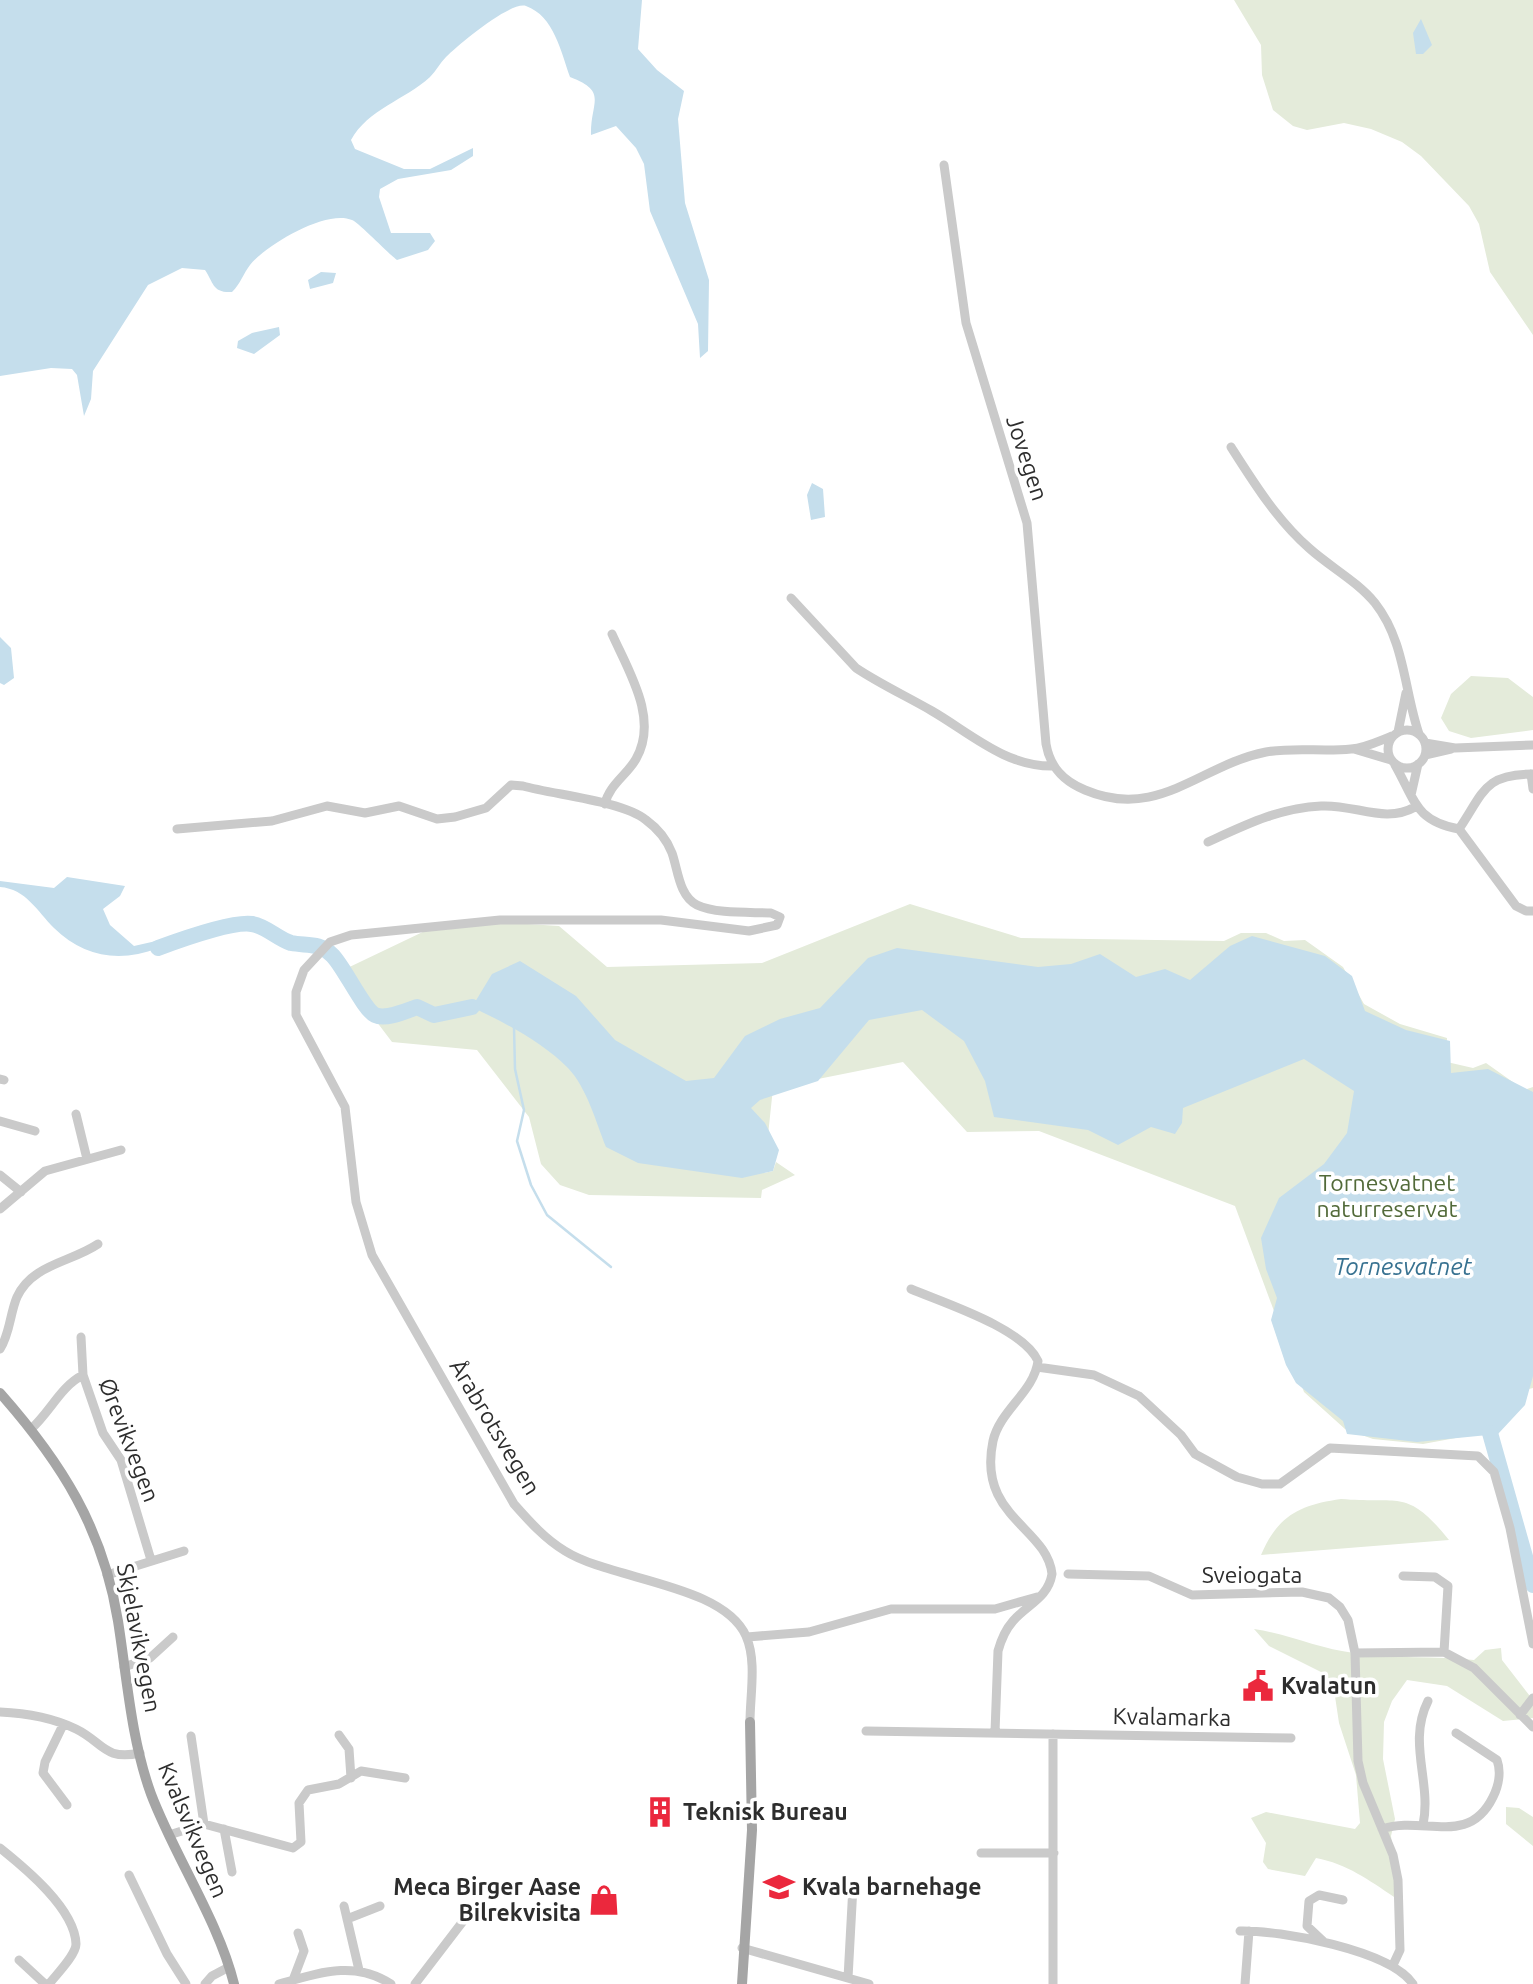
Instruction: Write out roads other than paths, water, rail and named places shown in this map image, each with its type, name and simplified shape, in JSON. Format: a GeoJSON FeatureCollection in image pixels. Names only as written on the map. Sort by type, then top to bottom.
{"type":"FeatureCollection","features":[{"type":"Feature","properties":{"kind":"main road","name":"Skjelavikvegen"},"geometry":{"type":"LineString","coordinates":[[0,1393],[31,1429],[72,1486],[107,1574],[140,1753]]}},
{"type":"Feature","properties":{"kind":"main road"},"geometry":{"type":"LineString","coordinates":[[742,1984],[742,1948],[752,1830],[750,1722]]}},
{"type":"Feature","properties":{"kind":"main road","name":"Kvalsvikvegen"},"geometry":{"type":"LineString","coordinates":[[140,1753],[151,1793],[229,1967],[234,1984]]}},
{"type":"Feature","properties":{"kind":"street","name":"Jovegen"},"geometry":{"type":"LineString","coordinates":[[944,165],[966,323],[1027,523],[1046,744],[1053,766]]}},
{"type":"Feature","properties":{"kind":"street"},"geometry":{"type":"LineString","coordinates":[[1231,447],[1290,530],[1376,604],[1392,633],[1403,661],[1407,692],[1419,734],[1425,743],[1425,755],[1418,764],[1411,796]]}},
{"type":"Feature","properties":{"kind":"street"},"geometry":{"type":"LineString","coordinates":[[791,598],[862,672],[949,721],[990,749],[1026,762],[1053,766],[1067,781],[1096,795],[1143,799],[1171,792],[1266,752],[1354,749],[1408,730],[1419,734]]}},
{"type":"Feature","properties":{"kind":"street"},"geometry":{"type":"LineString","coordinates":[[177,829],[272,821],[327,806],[365,813],[399,806],[437,819],[455,817],[486,807],[511,785],[605,804],[611,788],[635,762],[645,732],[643,710],[612,634]]}},
{"type":"Feature","properties":{"kind":"street"},"geometry":{"type":"LineString","coordinates":[[1407,692],[1395,734],[1387,748],[1415,807],[1436,824],[1459,829],[1516,906],[1533,911]]}},
{"type":"Feature","properties":{"kind":"street"},"geometry":{"type":"LineString","coordinates":[[1425,743],[1455,748]]}},
{"type":"Feature","properties":{"kind":"street"},"geometry":{"type":"LineString","coordinates":[[1425,755],[1455,748],[1533,745]]}},
{"type":"Feature","properties":{"kind":"street"},"geometry":{"type":"LineString","coordinates":[[1354,749],[1407,768],[1418,764]]}},
{"type":"Feature","properties":{"kind":"street"},"geometry":{"type":"LineString","coordinates":[[1459,829],[1495,779],[1503,775],[1532,774],[1533,789]]}},
{"type":"Feature","properties":{"kind":"street","name":"Årabrotsvegen"},"geometry":{"type":"LineString","coordinates":[[605,804],[645,818],[660,833],[671,851],[683,890],[694,903],[708,908],[777,914],[780,921],[770,928],[749,931],[661,920],[500,920],[351,936],[331,942],[319,953],[299,981],[296,1015],[345,1107],[351,1172],[362,1230],[386,1284],[514,1504],[530,1523],[564,1551],[596,1566],[713,1604],[740,1624],[747,1637]]}},
{"type":"Feature","properties":{"kind":"street"},"geometry":{"type":"LineString","coordinates":[[1208,842],[1266,816],[1298,809],[1336,806],[1399,816],[1415,807]]}},
{"type":"Feature","properties":{"kind":"street"},"geometry":{"type":"LineString","coordinates":[[76,1114],[87,1159]]}},
{"type":"Feature","properties":{"kind":"street"},"geometry":{"type":"LineString","coordinates":[[0,1121],[35,1131]]}},
{"type":"Feature","properties":{"kind":"street"},"geometry":{"type":"LineString","coordinates":[[0,1209],[45,1171],[121,1150]]}},
{"type":"Feature","properties":{"kind":"street"},"geometry":{"type":"LineString","coordinates":[[0,1175],[21,1192]]}},
{"type":"Feature","properties":{"kind":"street"},"geometry":{"type":"LineString","coordinates":[[0,1349],[18,1296],[26,1282],[70,1256],[98,1244]]}},
{"type":"Feature","properties":{"kind":"street"},"geometry":{"type":"LineString","coordinates":[[911,1289],[980,1317],[1032,1350],[1038,1361],[1037,1367],[997,1430],[992,1465],[995,1486],[1007,1512],[1042,1550],[1051,1566],[1051,1583],[1042,1595],[1010,1624],[998,1651],[995,1732]]}},
{"type":"Feature","properties":{"kind":"street","name":"Ørevikvegen"},"geometry":{"type":"LineString","coordinates":[[81,1337],[83,1375],[103,1433],[121,1460],[151,1560]]}},
{"type":"Feature","properties":{"kind":"street"},"geometry":{"type":"LineString","coordinates":[[1037,1367],[1094,1375],[1111,1381],[1139,1396],[1181,1436],[1195,1454],[1237,1477],[1262,1484],[1280,1484],[1330,1448],[1478,1456],[1494,1472],[1510,1528],[1533,1644]]}},
{"type":"Feature","properties":{"kind":"street","name":"Ørevikvegen"},"geometry":{"type":"LineString","coordinates":[[31,1429],[45,1416],[69,1382],[83,1375]]}},
{"type":"Feature","properties":{"kind":"street"},"geometry":{"type":"LineString","coordinates":[[107,1574],[184,1551]]}},
{"type":"Feature","properties":{"kind":"street","name":"Sveiogata"},"geometry":{"type":"LineString","coordinates":[[1068,1574],[1149,1576],[1192,1595],[1302,1592],[1329,1598],[1340,1606],[1348,1620],[1355,1653],[1358,1761],[1363,1783],[1396,1866],[1401,1907],[1400,1950],[1393,1965]]}},
{"type":"Feature","properties":{"kind":"street"},"geometry":{"type":"LineString","coordinates":[[1404,1576],[1434,1577],[1448,1586],[1444,1652]]}},
{"type":"Feature","properties":{"kind":"street"},"geometry":{"type":"LineString","coordinates":[[750,1722],[752,1670],[747,1637],[816,1630],[891,1609],[995,1609],[1042,1595]]}},
{"type":"Feature","properties":{"kind":"street"},"geometry":{"type":"LineString","coordinates":[[124,1667],[150,1658],[173,1637]]}},
{"type":"Feature","properties":{"kind":"street"},"geometry":{"type":"LineString","coordinates":[[1355,1653],[1444,1652],[1474,1668],[1533,1727]]}},
{"type":"Feature","properties":{"kind":"street"},"geometry":{"type":"LineString","coordinates":[[1520,1715],[1533,1698]]}},
{"type":"Feature","properties":{"kind":"street"},"geometry":{"type":"LineString","coordinates":[[1423,1825],[1426,1801],[1418,1736],[1420,1719],[1428,1700]]}},
{"type":"Feature","properties":{"kind":"street","name":"Kvalsvikvegen"},"geometry":{"type":"LineString","coordinates":[[0,1712],[15,1712],[63,1724],[80,1731],[110,1753],[124,1757],[140,1753]]}},
{"type":"Feature","properties":{"kind":"street"},"geometry":{"type":"LineString","coordinates":[[63,1724],[45,1762],[43,1773],[67,1805]]}},
{"type":"Feature","properties":{"kind":"street","name":"Kvalamarka"},"geometry":{"type":"LineString","coordinates":[[866,1731],[1291,1738]]}},
{"type":"Feature","properties":{"kind":"street"},"geometry":{"type":"LineString","coordinates":[[1382,1829],[1400,1823],[1455,1828],[1469,1823],[1484,1810],[1496,1792],[1499,1772],[1497,1760],[1456,1733]]}},
{"type":"Feature","properties":{"kind":"street"},"geometry":{"type":"LineString","coordinates":[[1053,1734],[1053,1984]]}},
{"type":"Feature","properties":{"kind":"street"},"geometry":{"type":"LineString","coordinates":[[338,1735],[349,1749],[351,1778]]}},
{"type":"Feature","properties":{"kind":"street"},"geometry":{"type":"LineString","coordinates":[[191,1736],[204,1824]]}},
{"type":"Feature","properties":{"kind":"street"},"geometry":{"type":"LineString","coordinates":[[169,1835],[204,1824],[286,1847],[298,1847],[302,1836],[299,1803],[303,1794],[351,1778],[366,1770],[405,1778]]}},
{"type":"Feature","properties":{"kind":"street"},"geometry":{"type":"LineString","coordinates":[[224,1829],[232,1872]]}},
{"type":"Feature","properties":{"kind":"street"},"geometry":{"type":"LineString","coordinates":[[0,1848],[59,1903],[75,1940],[75,1948],[47,1984],[19,1959]]}},
{"type":"Feature","properties":{"kind":"street"},"geometry":{"type":"LineString","coordinates":[[981,1853],[1054,1853]]}},
{"type":"Feature","properties":{"kind":"street"},"geometry":{"type":"LineString","coordinates":[[129,1875],[167,1954],[186,1984]]}},
{"type":"Feature","properties":{"kind":"street"},"geometry":{"type":"LineString","coordinates":[[848,1978],[853,1886]]}},
{"type":"Feature","properties":{"kind":"street"},"geometry":{"type":"LineString","coordinates":[[1327,1945],[1307,1926],[1309,1901],[1319,1895],[1343,1900]]}},
{"type":"Feature","properties":{"kind":"street"},"geometry":{"type":"LineString","coordinates":[[344,1906],[359,1970]]}},
{"type":"Feature","properties":{"kind":"street"},"geometry":{"type":"LineString","coordinates":[[347,1919],[380,1906]]}},
{"type":"Feature","properties":{"kind":"street"},"geometry":{"type":"LineString","coordinates":[[415,1984],[467,1916]]}},
{"type":"Feature","properties":{"kind":"street"},"geometry":{"type":"LineString","coordinates":[[1245,1984],[1245,1931],[1278,1931],[1393,1965],[1413,1984]]}},
{"type":"Feature","properties":{"kind":"street"},"geometry":{"type":"LineString","coordinates":[[293,1980],[303,1951],[298,1933]]}},
{"type":"Feature","properties":{"kind":"street"},"geometry":{"type":"LineString","coordinates":[[742,1948],[869,1984]]}},
{"type":"Feature","properties":{"kind":"street"},"geometry":{"type":"LineString","coordinates":[[205,1984],[212,1976],[229,1967]]}},
{"type":"Feature","properties":{"kind":"street"},"geometry":{"type":"LineString","coordinates":[[279,1984],[306,1980],[331,1971],[359,1970],[391,1984]]}},
{"type":"Feature","properties":{"kind":"water"},"geometry":{"type":"Polygon","coordinates":[[[0,0],[642,0],[638,49],[657,70],[684,91],[678,119],[685,203],[709,280],[708,351],[700,358],[698,324],[650,211],[644,164],[636,148],[616,126],[591,135],[594,93],[582,82],[570,77],[550,26],[536,11],[526,6],[518,6],[472,34],[446,57],[430,77],[367,120],[351,140],[355,149],[404,169],[430,169],[473,148],[473,156],[451,170],[398,179],[380,189],[379,197],[391,233],[430,233],[435,241],[428,250],[397,260],[355,222],[341,218],[313,224],[282,239],[250,265],[232,292],[217,289],[205,270],[182,268],[148,285],[93,371],[91,399],[84,416],[77,375],[72,369],[51,368],[0,376],[0,0]]]}},
{"type":"Feature","properties":{"kind":"water"},"geometry":{"type":"Polygon","coordinates":[[[1421,19],[1432,45],[1423,54],[1416,54],[1413,33],[1421,19]]]}},
{"type":"Feature","properties":{"kind":"water"},"geometry":{"type":"Polygon","coordinates":[[[321,272],[336,273],[333,283],[310,289],[308,280],[321,272]]]}},
{"type":"Feature","properties":{"kind":"water"},"geometry":{"type":"Polygon","coordinates":[[[279,327],[280,335],[254,354],[237,348],[238,341],[252,333],[279,327]]]}},
{"type":"Feature","properties":{"kind":"water"},"geometry":{"type":"Polygon","coordinates":[[[812,483],[823,489],[825,517],[811,520],[807,495],[812,483]]]}},
{"type":"Feature","properties":{"kind":"water"},"geometry":{"type":"Polygon","coordinates":[[[0,637],[11,648],[14,678],[4,685],[0,683],[0,637]]]}},
{"type":"Feature","properties":{"kind":"water"},"geometry":{"type":"Polygon","coordinates":[[[67,877],[125,886],[120,896],[103,909],[110,925],[134,946],[156,941],[158,948],[144,953],[116,956],[90,951],[65,938],[24,896],[0,887],[0,881],[54,888],[67,877]]]}},
{"type":"Feature","properties":{"kind":"water","name":"Tornesvatnet"},"geometry":{"type":"Polygon","coordinates":[[[1252,936],[1325,956],[1352,976],[1365,1011],[1406,1030],[1450,1041],[1451,1073],[1488,1069],[1533,1092],[1533,1376],[1525,1405],[1498,1434],[1417,1442],[1347,1434],[1343,1421],[1296,1383],[1286,1365],[1271,1320],[1277,1298],[1266,1269],[1261,1238],[1279,1198],[1324,1164],[1347,1133],[1354,1091],[1304,1059],[1183,1108],[1182,1123],[1175,1134],[1151,1127],[1118,1145],[1088,1130],[994,1117],[985,1081],[964,1041],[922,1010],[869,1020],[818,1081],[760,1100],[751,1108],[765,1123],[779,1150],[773,1171],[742,1178],[638,1163],[606,1147],[586,1095],[568,1068],[535,1041],[472,1007],[492,974],[520,961],[576,996],[615,1040],[686,1081],[714,1078],[745,1036],[780,1019],[820,1008],[868,958],[897,948],[1038,967],[1071,964],[1100,954],[1136,977],[1165,969],[1190,980],[1230,946],[1252,936]]]}},
{"type":"Feature","properties":{"kind":"waterway"},"geometry":{"type":"LineString","coordinates":[[158,948],[219,928],[252,924],[291,943],[318,946],[327,951],[337,960],[365,1005],[375,1015],[390,1016],[417,1007],[434,1015],[472,1007]]}},
{"type":"Feature","properties":{"kind":"waterway"},"geometry":{"type":"LineString","coordinates":[[514,1027],[515,1069],[524,1110],[517,1141],[531,1185],[547,1215],[611,1267]]}},
{"type":"Feature","properties":{"kind":"waterway"},"geometry":{"type":"LineString","coordinates":[[1490,1433],[1533,1585]]}},
{"type":"Feature","properties":{"kind":"place","name":"Kvalatun"},"geometry":{"type":"Point","coordinates":[1258,1686]}},
{"type":"Feature","properties":{"kind":"place","name":"Teknisk Bureau"},"geometry":{"type":"Point","coordinates":[660,1812]}},
{"type":"Feature","properties":{"kind":"place","name":"Kvala barnehage"},"geometry":{"type":"Point","coordinates":[779,1887]}},
{"type":"Feature","properties":{"kind":"place","name":"Meca Birger Aase Bilrekvisita"},"geometry":{"type":"Point","coordinates":[604,1900]}},
{"type":"Feature","properties":{"kind":"park label","name":"Tornesvatnet naturreservat"},"geometry":{"type":"Point","coordinates":[1387,1196]}}]}
